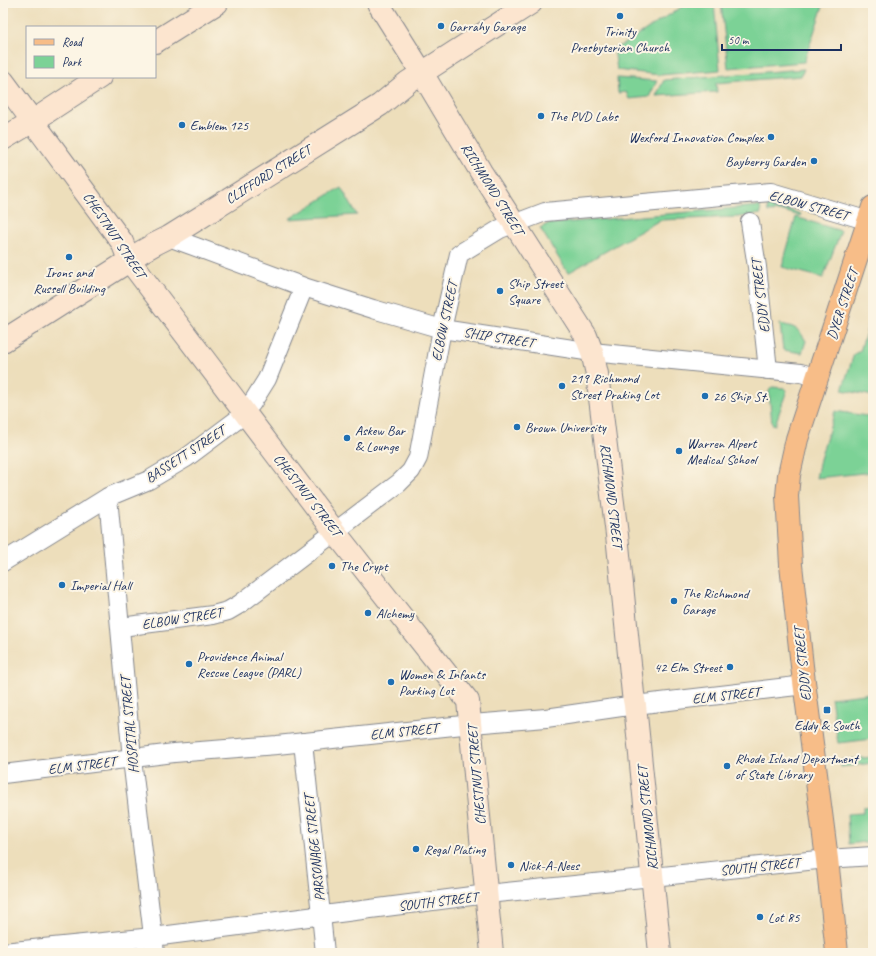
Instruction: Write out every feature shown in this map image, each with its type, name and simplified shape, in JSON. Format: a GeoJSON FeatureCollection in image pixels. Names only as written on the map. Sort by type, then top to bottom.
{"type":"FeatureCollection","features":[{"type":"Feature","properties":{"kind":"main road","name":"DYER STREET"},"geometry":{"type":"LineString","coordinates":[[818,378],[871,214]]}},
{"type":"Feature","properties":{"kind":"main road","name":"EDDY STREET"},"geometry":{"type":"LineString","coordinates":[[818,378],[797,439],[789,475],[787,496],[792,565],[805,685],[827,859],[837,953]]}},
{"type":"Feature","properties":{"kind":"street"},"geometry":{"type":"LineString","coordinates":[[156,41],[217,3]]}},
{"type":"Feature","properties":{"kind":"street","name":"RICHMOND STREET"},"geometry":{"type":"LineString","coordinates":[[378,3],[514,224],[586,336],[592,352],[617,535],[660,953]]}},
{"type":"Feature","properties":{"kind":"street","name":"CLIFFORD STREET"},"geometry":{"type":"LineString","coordinates":[[3,341],[150,246],[169,237],[380,104],[408,82],[531,3]]}},
{"type":"Feature","properties":{"kind":"street"},"geometry":{"type":"LineString","coordinates":[[3,139],[98,78]]}},
{"type":"Feature","properties":{"kind":"street","name":"CHESTNUT STREET"},"geometry":{"type":"LineString","coordinates":[[3,81],[122,242],[129,260],[335,532],[468,701],[472,724],[492,953]]}},
{"type":"Feature","properties":{"kind":"street","name":"ELBOW STREET"},"geometry":{"type":"LineString","coordinates":[[121,627],[213,615],[228,611],[240,604],[335,532],[399,483],[411,471],[418,458],[442,329],[459,254],[500,229],[545,212],[771,192],[871,214]]}},
{"type":"Feature","properties":{"kind":"street","name":"EDDY STREET"},"geometry":{"type":"LineString","coordinates":[[750,222],[757,266],[768,370]]}},
{"type":"Feature","properties":{"kind":"street","name":"SHIP STREET"},"geometry":{"type":"LineString","coordinates":[[169,237],[304,287],[442,329],[592,352],[801,373],[818,378]]}},
{"type":"Feature","properties":{"kind":"street","name":"BASSETT STREET"},"geometry":{"type":"LineString","coordinates":[[3,562],[108,497],[149,480],[186,458],[245,412],[267,379],[304,287]]}},
{"type":"Feature","properties":{"kind":"street","name":"HOSPITAL STREET"},"geometry":{"type":"LineString","coordinates":[[108,497],[132,759],[154,945]]}},
{"type":"Feature","properties":{"kind":"street","name":"ELM STREET"},"geometry":{"type":"LineString","coordinates":[[3,774],[174,753],[546,718],[635,705],[805,685]]}},
{"type":"Feature","properties":{"kind":"street","name":"PARSONAGE STREET"},"geometry":{"type":"LineString","coordinates":[[303,742],[325,953]]}},
{"type":"Feature","properties":{"kind":"street","name":"SOUTH STREET"},"geometry":{"type":"LineString","coordinates":[[3,952],[73,945],[154,945],[321,916],[486,894],[827,859],[873,856]]}},
{"type":"Feature","properties":{"kind":"green space"},"geometry":{"type":"Polygon","coordinates":[[[688,3],[714,3],[720,70],[660,75],[617,70],[614,48],[622,45],[688,3]]]}},
{"type":"Feature","properties":{"kind":"green space"},"geometry":{"type":"Polygon","coordinates":[[[721,3],[824,3],[804,62],[728,68],[721,3]]]}},
{"type":"Feature","properties":{"kind":"green space"},"geometry":{"type":"Polygon","coordinates":[[[804,69],[801,76],[716,83],[717,92],[656,96],[664,80],[804,69]]]}},
{"type":"Feature","properties":{"kind":"green space"},"geometry":{"type":"Polygon","coordinates":[[[617,78],[657,81],[649,97],[629,99],[626,92],[618,93],[617,78]]]}},
{"type":"Feature","properties":{"kind":"green space"},"geometry":{"type":"Polygon","coordinates":[[[341,187],[357,215],[289,219],[341,187]]]}},
{"type":"Feature","properties":{"kind":"green space"},"geometry":{"type":"Polygon","coordinates":[[[767,205],[773,205],[801,214],[800,216],[783,211],[768,212],[767,205]]]}},
{"type":"Feature","properties":{"kind":"green space"},"geometry":{"type":"Polygon","coordinates":[[[760,206],[761,214],[738,217],[660,220],[568,273],[540,228],[548,224],[760,206]]]}},
{"type":"Feature","properties":{"kind":"green space"},"geometry":{"type":"Polygon","coordinates":[[[796,217],[841,231],[823,278],[782,267],[796,217]]]}},
{"type":"Feature","properties":{"kind":"green space"},"geometry":{"type":"Polygon","coordinates":[[[873,314],[873,396],[842,390],[854,354],[860,351],[873,314]]]}},
{"type":"Feature","properties":{"kind":"green space"},"geometry":{"type":"Polygon","coordinates":[[[780,324],[793,327],[801,333],[806,341],[802,353],[783,350],[780,324]]]}},
{"type":"Feature","properties":{"kind":"green space"},"geometry":{"type":"Polygon","coordinates":[[[772,387],[784,388],[787,390],[775,425],[772,424],[769,391],[772,387]]]}},
{"type":"Feature","properties":{"kind":"green space"},"geometry":{"type":"Polygon","coordinates":[[[835,411],[873,417],[873,472],[816,478],[820,459],[835,411]]]}},
{"type":"Feature","properties":{"kind":"green space"},"geometry":{"type":"Polygon","coordinates":[[[873,693],[873,739],[838,743],[831,698],[873,693]]]}},
{"type":"Feature","properties":{"kind":"green space"},"geometry":{"type":"Polygon","coordinates":[[[873,757],[873,763],[841,767],[841,760],[873,757]]]}},
{"type":"Feature","properties":{"kind":"green space"},"geometry":{"type":"Polygon","coordinates":[[[872,806],[873,841],[849,844],[847,814],[863,813],[863,807],[872,806]]]}},
{"type":"Feature","properties":{"kind":"place","name":"Trinity Presbyterian Church"},"geometry":{"type":"Point","coordinates":[620,16]}},
{"type":"Feature","properties":{"kind":"place","name":"Garrahy Garage"},"geometry":{"type":"Point","coordinates":[441,26]}},
{"type":"Feature","properties":{"kind":"place","name":"The PVD Labs"},"geometry":{"type":"Point","coordinates":[541,116]}},
{"type":"Feature","properties":{"kind":"place","name":"Emblem 125"},"geometry":{"type":"Point","coordinates":[182,125]}},
{"type":"Feature","properties":{"kind":"place","name":"Wexford Innovation Complex"},"geometry":{"type":"Point","coordinates":[771,137]}},
{"type":"Feature","properties":{"kind":"place","name":"Bayberry Garden"},"geometry":{"type":"Point","coordinates":[814,161]}},
{"type":"Feature","properties":{"kind":"place","name":"Irons and Russell Building"},"geometry":{"type":"Point","coordinates":[69,257]}},
{"type":"Feature","properties":{"kind":"place","name":"Ship Street Square"},"geometry":{"type":"Point","coordinates":[500,291]}},
{"type":"Feature","properties":{"kind":"place","name":"219 Richmond Street Praking Lot"},"geometry":{"type":"Point","coordinates":[562,386]}},
{"type":"Feature","properties":{"kind":"place","name":"26 Ship St."},"geometry":{"type":"Point","coordinates":[705,396]}},
{"type":"Feature","properties":{"kind":"place","name":"Brown University"},"geometry":{"type":"Point","coordinates":[517,427]}},
{"type":"Feature","properties":{"kind":"place","name":"Askew Bar & Lounge"},"geometry":{"type":"Point","coordinates":[347,438]}},
{"type":"Feature","properties":{"kind":"place","name":"Warren Alpert Medical School"},"geometry":{"type":"Point","coordinates":[679,451]}},
{"type":"Feature","properties":{"kind":"place","name":"The Crypt"},"geometry":{"type":"Point","coordinates":[332,566]}},
{"type":"Feature","properties":{"kind":"place","name":"Imperial Hall"},"geometry":{"type":"Point","coordinates":[62,585]}},
{"type":"Feature","properties":{"kind":"place","name":"The Richmond Garage"},"geometry":{"type":"Point","coordinates":[674,601]}},
{"type":"Feature","properties":{"kind":"place","name":"Alchemy"},"geometry":{"type":"Point","coordinates":[368,613]}},
{"type":"Feature","properties":{"kind":"place","name":"Providence Animal Rescue League (PARL)"},"geometry":{"type":"Point","coordinates":[189,664]}},
{"type":"Feature","properties":{"kind":"place","name":"42 Elm Street"},"geometry":{"type":"Point","coordinates":[730,667]}},
{"type":"Feature","properties":{"kind":"place","name":"Women & Infants Parking Lot"},"geometry":{"type":"Point","coordinates":[391,682]}},
{"type":"Feature","properties":{"kind":"place","name":"Eddy & South"},"geometry":{"type":"Point","coordinates":[827,710]}},
{"type":"Feature","properties":{"kind":"place","name":"Rhode Island Department of State Library"},"geometry":{"type":"Point","coordinates":[727,766]}},
{"type":"Feature","properties":{"kind":"place","name":"Regal Plating"},"geometry":{"type":"Point","coordinates":[416,849]}},
{"type":"Feature","properties":{"kind":"place","name":"Nick-A-Nees"},"geometry":{"type":"Point","coordinates":[511,865]}},
{"type":"Feature","properties":{"kind":"place","name":"Lot 85"},"geometry":{"type":"Point","coordinates":[760,917]}}]}
